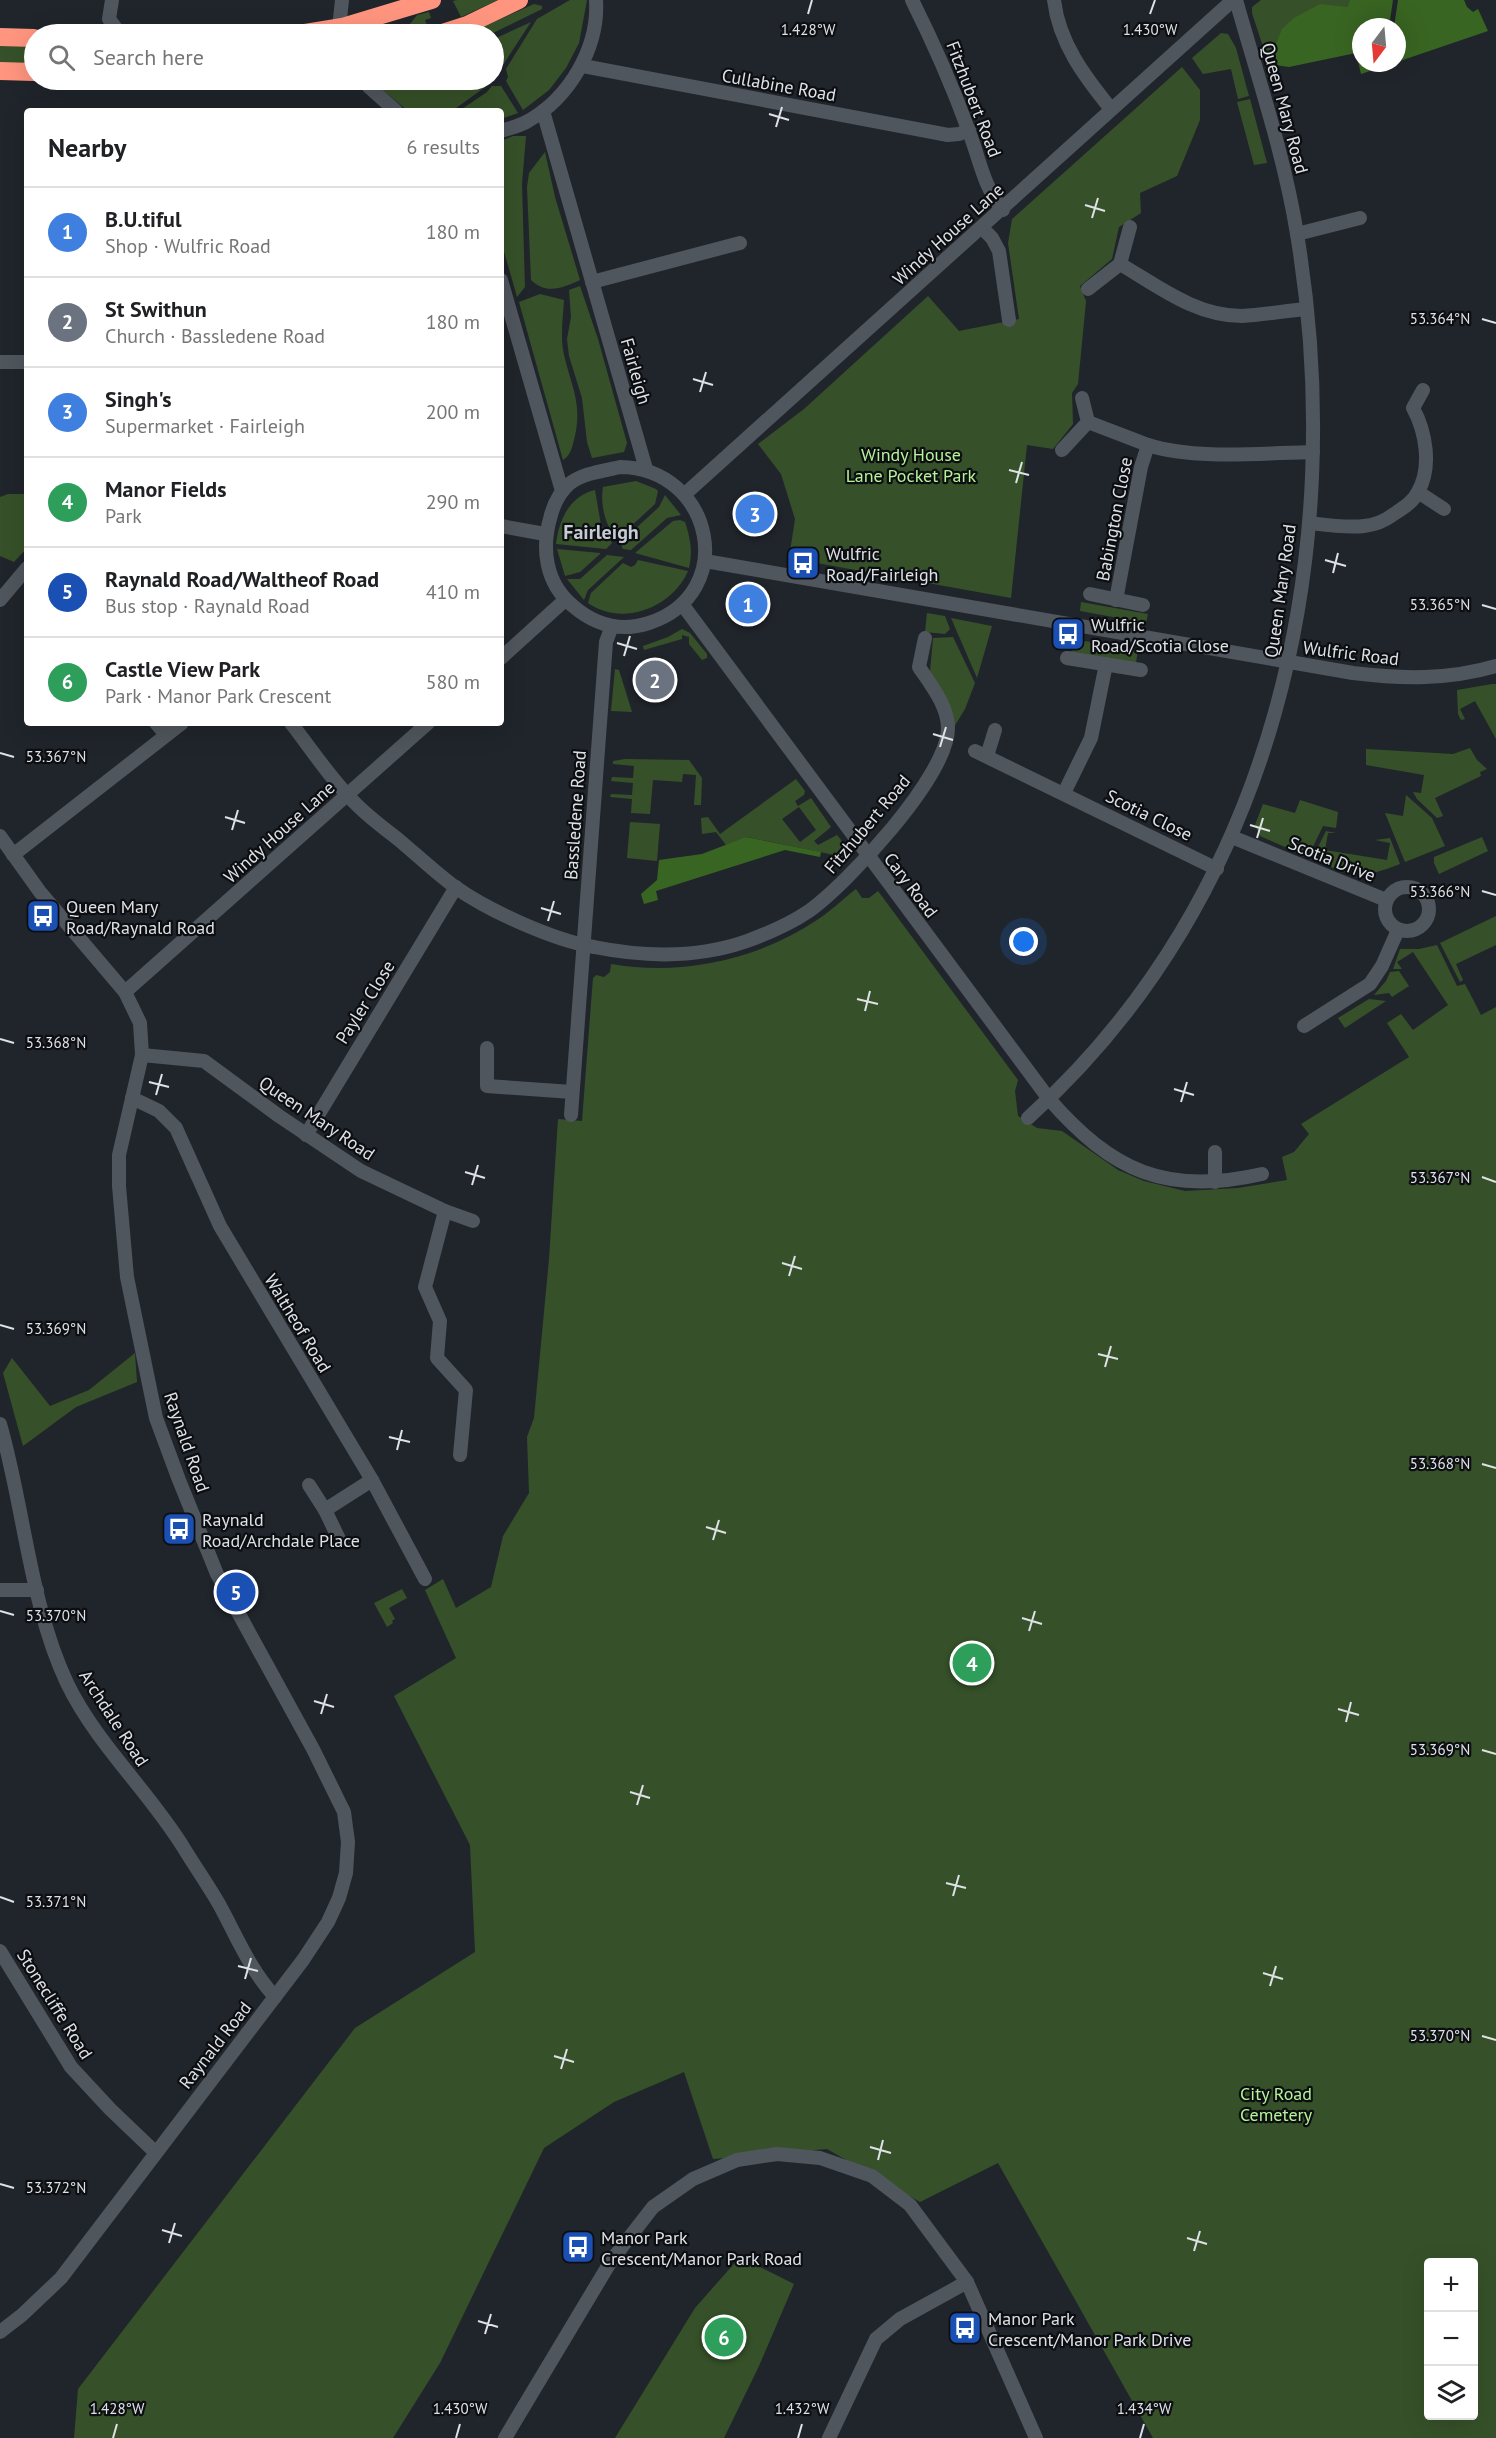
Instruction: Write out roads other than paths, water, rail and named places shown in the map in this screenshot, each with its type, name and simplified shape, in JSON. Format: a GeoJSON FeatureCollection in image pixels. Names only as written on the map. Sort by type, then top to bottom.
{"type":"FeatureCollection","features":[{"type":"Feature","properties":{"kind":"highway"},"geometry":{"type":"LineString","coordinates":[[365,24],[432,0]]}},
{"type":"Feature","properties":{"kind":"highway"},"geometry":{"type":"LineString","coordinates":[[469,24],[519,0]]}},
{"type":"Feature","properties":{"kind":"highway"},"geometry":{"type":"LineString","coordinates":[[0,37],[24,38]]}},
{"type":"Feature","properties":{"kind":"highway"},"geometry":{"type":"LineString","coordinates":[[0,71],[24,72]]}},
{"type":"Feature","properties":{"kind":"street"},"geometry":{"type":"LineString","coordinates":[[112,0],[109,19],[113,24]]}},
{"type":"Feature","properties":{"kind":"street"},"geometry":{"type":"LineString","coordinates":[[342,0],[340,19],[342,24]]}},
{"type":"Feature","properties":{"kind":"street"},"geometry":{"type":"LineString","coordinates":[[504,130],[527,122],[543,111],[567,87],[583,66],[594,28],[596,0]]}},
{"type":"Feature","properties":{"kind":"street","name":"Fitzhubert Road"},"geometry":{"type":"LineString","coordinates":[[912,0],[930,36],[969,130],[987,186],[1003,210]]}},
{"type":"Feature","properties":{"kind":"street"},"geometry":{"type":"LineString","coordinates":[[1054,0],[1063,37],[1083,74],[1111,109]]}},
{"type":"Feature","properties":{"kind":"street","name":"Windy House Lane"},"geometry":{"type":"LineString","coordinates":[[685,494],[1235,0]]}},
{"type":"Feature","properties":{"kind":"street","name":"Queen Mary Road"},"geometry":{"type":"LineString","coordinates":[[1028,1118],[1109,1036],[1173,948],[1232,837],[1269,738],[1289,663],[1309,523],[1312,390],[1306,309],[1297,234],[1269,107],[1235,0]]}},
{"type":"Feature","properties":{"kind":"street","name":"Cullabine Road"},"geometry":{"type":"LineString","coordinates":[[583,66],[948,135],[969,130]]}},
{"type":"Feature","properties":{"kind":"street"},"geometry":{"type":"LineString","coordinates":[[372,90],[393,108]]}},
{"type":"Feature","properties":{"kind":"street","name":"Fairleigh"},"geometry":{"type":"LineString","coordinates":[[543,111],[646,469]]}},
{"type":"Feature","properties":{"kind":"street"},"geometry":{"type":"LineString","coordinates":[[1297,234],[1360,218]]}},
{"type":"Feature","properties":{"kind":"street"},"geometry":{"type":"LineString","coordinates":[[1088,289],[1120,264],[1130,226]]}},
{"type":"Feature","properties":{"kind":"street"},"geometry":{"type":"LineString","coordinates":[[982,228],[992,238],[999,251],[1010,320]]}},
{"type":"Feature","properties":{"kind":"street"},"geometry":{"type":"LineString","coordinates":[[592,282],[741,243]]}},
{"type":"Feature","properties":{"kind":"street"},"geometry":{"type":"LineString","coordinates":[[1120,264],[1180,300],[1213,313],[1239,316],[1306,309]]}},
{"type":"Feature","properties":{"kind":"street"},"geometry":{"type":"LineString","coordinates":[[505,307],[562,491]]}},
{"type":"Feature","properties":{"kind":"street"},"geometry":{"type":"LineString","coordinates":[[0,362],[24,362]]}},
{"type":"Feature","properties":{"kind":"street"},"geometry":{"type":"LineString","coordinates":[[1309,523],[1365,526],[1386,520],[1408,504],[1418,492],[1425,468],[1426,446],[1419,419],[1413,408],[1423,390]]}},
{"type":"Feature","properties":{"kind":"street"},"geometry":{"type":"LineString","coordinates":[[1062,450],[1088,422],[1082,398]]}},
{"type":"Feature","properties":{"kind":"street","name":"Babington Close"},"geometry":{"type":"LineString","coordinates":[[1088,422],[1163,450],[1196,453],[1312,452]]}},
{"type":"Feature","properties":{"kind":"street","name":"Babington Close"},"geometry":{"type":"LineString","coordinates":[[1116,600],[1141,467],[1148,445]]}},
{"type":"Feature","properties":{"kind":"street"},"geometry":{"type":"LineString","coordinates":[[620,467],[646,469],[666,479],[685,494],[700,521],[705,541],[705,561],[698,582],[682,604],[661,619],[637,627],[612,626],[584,616],[565,600],[551,578],[546,562],[545,534],[553,507],[562,491],[580,477],[620,467]]}},
{"type":"Feature","properties":{"kind":"street"},"geometry":{"type":"LineString","coordinates":[[1418,492],[1444,508]]}},
{"type":"Feature","properties":{"kind":"street"},"geometry":{"type":"LineString","coordinates":[[504,527],[545,534]]}},
{"type":"Feature","properties":{"kind":"street","name":"Wulfric Road"},"geometry":{"type":"LineString","coordinates":[[705,561],[1289,663],[1392,678],[1453,675],[1496,666]]}},
{"type":"Feature","properties":{"kind":"street"},"geometry":{"type":"LineString","coordinates":[[0,600],[24,576]]}},
{"type":"Feature","properties":{"kind":"street","name":"Babington Close"},"geometry":{"type":"LineString","coordinates":[[1090,594],[1143,605]]}},
{"type":"Feature","properties":{"kind":"street"},"geometry":{"type":"LineString","coordinates":[[504,655],[565,600]]}},
{"type":"Feature","properties":{"kind":"street","name":"Cary Road"},"geometry":{"type":"LineString","coordinates":[[682,604],[1049,1099],[1082,1135],[1105,1153],[1139,1171],[1167,1180],[1215,1182],[1262,1174]]}},
{"type":"Feature","properties":{"kind":"street","name":"Bassledene Road"},"geometry":{"type":"LineString","coordinates":[[571,1115],[606,642],[612,626]]}},
{"type":"Feature","properties":{"kind":"street","name":"Fitzhubert Road"},"geometry":{"type":"LineString","coordinates":[[293,726],[356,804],[456,887],[503,913],[582,945],[618,951],[672,954],[706,951],[745,942],[777,929],[808,912],[835,891],[868,857],[920,790],[943,752],[948,728],[942,702],[919,667],[925,638]]}},
{"type":"Feature","properties":{"kind":"street"},"geometry":{"type":"LineString","coordinates":[[1067,658],[1141,670]]}},
{"type":"Feature","properties":{"kind":"street"},"geometry":{"type":"LineString","coordinates":[[1065,793],[1091,738],[1106,664]]}},
{"type":"Feature","properties":{"kind":"street"},"geometry":{"type":"LineString","coordinates":[[158,726],[166,735]]}},
{"type":"Feature","properties":{"kind":"street"},"geometry":{"type":"LineString","coordinates":[[13,855],[178,726]]}},
{"type":"Feature","properties":{"kind":"street","name":"Windy House Lane"},"geometry":{"type":"LineString","coordinates":[[125,992],[425,726]]}},
{"type":"Feature","properties":{"kind":"street","name":"Scotia Close"},"geometry":{"type":"LineString","coordinates":[[995,730],[981,754],[1217,869]]}},
{"type":"Feature","properties":{"kind":"street"},"geometry":{"type":"LineString","coordinates":[[0,836],[40,892],[125,992]]}},
{"type":"Feature","properties":{"kind":"street","name":"Scotia Drive"},"geometry":{"type":"LineString","coordinates":[[1232,837],[1386,900]]}},
{"type":"Feature","properties":{"kind":"street","name":"Payler Close"},"geometry":{"type":"LineString","coordinates":[[306,1135],[456,887]]}},
{"type":"Feature","properties":{"kind":"street","name":"Scotia Drive"},"geometry":{"type":"LineString","coordinates":[[1407,887],[1419,891],[1427,901],[1429,914],[1422,925],[1411,931],[1398,930],[1386,918],[1384,909],[1386,900],[1395,890],[1407,887]]}},
{"type":"Feature","properties":{"kind":"street"},"geometry":{"type":"LineString","coordinates":[[1304,1026],[1370,984],[1382,966],[1398,930]]}},
{"type":"Feature","properties":{"kind":"street","name":"Raynald Road"},"geometry":{"type":"LineString","coordinates":[[0,2332],[22,2315],[61,2278],[275,1997],[328,1922],[339,1898],[346,1873],[348,1842],[344,1812],[302,1728],[217,1574],[156,1418],[127,1277],[119,1186],[119,1155],[142,1055],[140,1023],[125,992]]}},
{"type":"Feature","properties":{"kind":"street"},"geometry":{"type":"LineString","coordinates":[[487,1048],[487,1086],[572,1092]]}},
{"type":"Feature","properties":{"kind":"street","name":"Queen Mary Road"},"geometry":{"type":"LineString","coordinates":[[142,1055],[204,1061],[306,1135],[361,1171],[444,1211],[473,1221]]}},
{"type":"Feature","properties":{"kind":"street","name":"Waltheof Road"},"geometry":{"type":"LineString","coordinates":[[132,1098],[159,1111],[176,1128],[220,1226],[372,1480],[426,1579]]}},
{"type":"Feature","properties":{"kind":"street"},"geometry":{"type":"LineString","coordinates":[[1215,1152],[1215,1182]]}},
{"type":"Feature","properties":{"kind":"street"},"geometry":{"type":"LineString","coordinates":[[444,1211],[425,1287],[440,1321],[437,1358],[466,1390],[460,1455]]}},
{"type":"Feature","properties":{"kind":"street","name":"Archdale Road"},"geometry":{"type":"LineString","coordinates":[[0,1424],[37,1590],[66,1682],[78,1704],[137,1786],[173,1829],[218,1903],[258,1978],[275,1997]]}},
{"type":"Feature","properties":{"kind":"street"},"geometry":{"type":"LineString","coordinates":[[325,1510],[372,1480]]}},
{"type":"Feature","properties":{"kind":"street"},"geometry":{"type":"LineString","coordinates":[[309,1485],[325,1510],[339,1539]]}},
{"type":"Feature","properties":{"kind":"street"},"geometry":{"type":"LineString","coordinates":[[0,1590],[37,1590]]}},
{"type":"Feature","properties":{"kind":"street","name":"Stonecliffe Road"},"geometry":{"type":"LineString","coordinates":[[0,1951],[71,2067],[155,2152]]}},
{"type":"Feature","properties":{"kind":"street"},"geometry":{"type":"LineString","coordinates":[[505,2438],[611,2261],[653,2207],[693,2179],[737,2160],[777,2154],[820,2158],[872,2176],[910,2205],[921,2217],[967,2282],[1036,2438]]}},
{"type":"Feature","properties":{"kind":"street"},"geometry":{"type":"LineString","coordinates":[[829,2438],[876,2338],[900,2319],[967,2282]]}},
{"type":"Feature","properties":{"kind":"place","name":"Singh's"},"geometry":{"type":"Point","coordinates":[755,514]}},
{"type":"Feature","properties":{"kind":"place","name":"Wulfric Road/Fairleigh"},"geometry":{"type":"Point","coordinates":[803,563]}},
{"type":"Feature","properties":{"kind":"place","name":"B.U.tiful"},"geometry":{"type":"Point","coordinates":[748,604]}},
{"type":"Feature","properties":{"kind":"place","name":"Wulfric Road/Scotia Close"},"geometry":{"type":"Point","coordinates":[1068,634]}},
{"type":"Feature","properties":{"kind":"place","name":"St Swithun"},"geometry":{"type":"Point","coordinates":[655,680]}},
{"type":"Feature","properties":{"kind":"place","name":"Queen Mary Road/Raynald Road"},"geometry":{"type":"Point","coordinates":[43,916]}},
{"type":"Feature","properties":{"kind":"place","name":"Raynald Road/Archdale Place"},"geometry":{"type":"Point","coordinates":[179,1529]}},
{"type":"Feature","properties":{"kind":"place","name":"Raynald Road/Waltheof Road"},"geometry":{"type":"Point","coordinates":[236,1592]}},
{"type":"Feature","properties":{"kind":"place","name":"Manor Fields"},"geometry":{"type":"Point","coordinates":[972,1663]}},
{"type":"Feature","properties":{"kind":"place","name":"Manor Park Crescent/Manor Park Road"},"geometry":{"type":"Point","coordinates":[578,2247]}},
{"type":"Feature","properties":{"kind":"place","name":"Manor Park Crescent/Manor Park Drive"},"geometry":{"type":"Point","coordinates":[965,2328]}},
{"type":"Feature","properties":{"kind":"place","name":"Castle View Park"},"geometry":{"type":"Point","coordinates":[724,2337]}},
{"type":"Feature","properties":{"kind":"district","name":"Fairleigh"},"geometry":{"type":"Point","coordinates":[601,532]}},
{"type":"Feature","properties":{"kind":"park label","name":"Windy House Lane Pocket Park"},"geometry":{"type":"Point","coordinates":[911,464]}},
{"type":"Feature","properties":{"kind":"park label","name":"City Road Cemetery"},"geometry":{"type":"Point","coordinates":[1276,2103]}}]}
